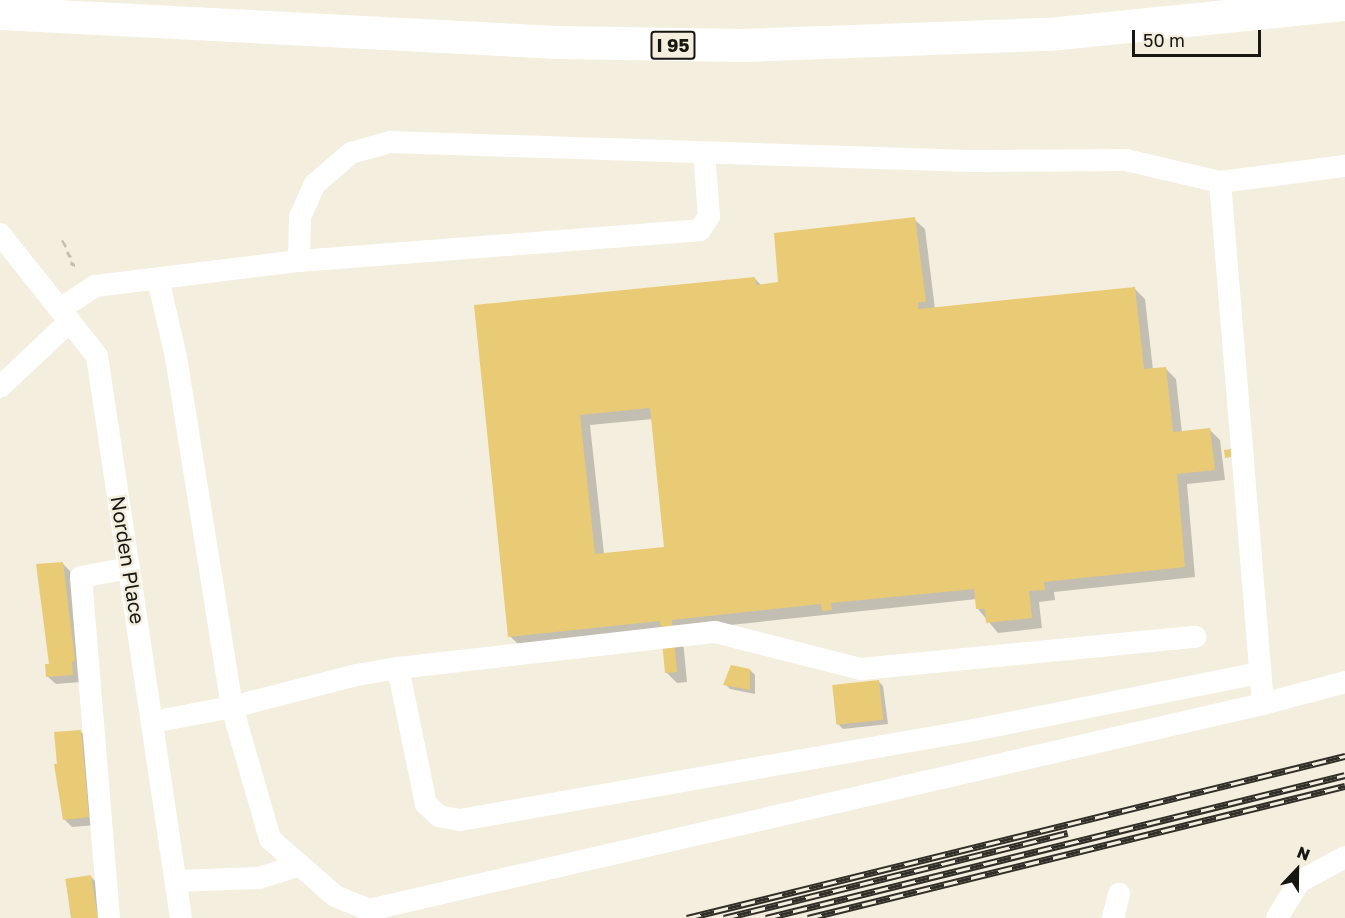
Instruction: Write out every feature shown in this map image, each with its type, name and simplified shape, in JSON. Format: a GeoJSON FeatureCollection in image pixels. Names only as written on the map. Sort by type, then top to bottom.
{"type":"FeatureCollection","features":[{"type":"Feature","properties":{"kind":"highway","name":"I 95"},"geometry":{"type":"LineString","coordinates":[[0,13],[556,42],[742,45],[1049,34],[1345,4]]}},
{"type":"Feature","properties":{"kind":"street"},"geometry":{"type":"LineString","coordinates":[[299,261],[298,233],[308,195],[351,153],[370,147],[408,142],[971,161],[1126,160],[1220,182],[1345,166]]}},
{"type":"Feature","properties":{"kind":"street"},"geometry":{"type":"LineString","coordinates":[[0,387],[65,315],[95,286],[299,261],[700,230],[709,216],[704,153]]}},
{"type":"Feature","properties":{"kind":"street"},"geometry":{"type":"LineString","coordinates":[[1220,182],[1263,704]]}},
{"type":"Feature","properties":{"kind":"street","name":"Norden Place"},"geometry":{"type":"LineString","coordinates":[[0,234],[97,356],[182,918]]}},
{"type":"Feature","properties":{"kind":"street"},"geometry":{"type":"LineString","coordinates":[[158,279],[176,357],[232,707],[270,839],[335,896],[369,910],[1263,704],[1345,682]]}},
{"type":"Feature","properties":{"kind":"street"},"geometry":{"type":"LineString","coordinates":[[109,918],[81,578],[129,568]]}},
{"type":"Feature","properties":{"kind":"street"},"geometry":{"type":"LineString","coordinates":[[152,722],[232,707],[398,668],[715,632],[861,669],[1195,637]]}},
{"type":"Feature","properties":{"kind":"street"},"geometry":{"type":"LineString","coordinates":[[398,668],[426,804],[439,816],[460,820],[974,730],[1260,673]]}},
{"type":"Feature","properties":{"kind":"street"},"geometry":{"type":"LineString","coordinates":[[1276,918],[1299,882],[1345,857]]}},
{"type":"Feature","properties":{"kind":"street"},"geometry":{"type":"LineString","coordinates":[[176,881],[259,878],[300,865]]}},
{"type":"Feature","properties":{"kind":"street"},"geometry":{"type":"LineString","coordinates":[[1113,918],[1119,894]]}},
{"type":"Feature","properties":{"kind":"building"},"geometry":{"type":"Polygon","coordinates":[[[915,217],[926,302],[918,302],[918,309],[1135,287],[1144,369],[1166,367],[1173,432],[1210,428],[1215,470],[1177,474],[1185,567],[1044,582],[1045,590],[1029,591],[1032,618],[986,623],[985,609],[976,609],[974,589],[831,603],[832,610],[822,611],[821,604],[672,620],[677,672],[665,673],[660,621],[508,637],[474,305],[755,277],[756,285],[778,282],[774,233],[915,217]],[[650,408],[580,415],[595,554],[664,547],[650,408]]]}},
{"type":"Feature","properties":{"kind":"building"},"geometry":{"type":"Polygon","coordinates":[[[1231,449],[1231,457],[1225,458],[1224,450],[1231,449]]]}},
{"type":"Feature","properties":{"kind":"building"},"geometry":{"type":"Polygon","coordinates":[[[63,562],[75,661],[72,662],[73,675],[46,677],[45,664],[49,664],[36,564],[63,562]]]}},
{"type":"Feature","properties":{"kind":"building"},"geometry":{"type":"Polygon","coordinates":[[[731,665],[750,669],[750,690],[723,685],[731,665]]]}},
{"type":"Feature","properties":{"kind":"building"},"geometry":{"type":"Polygon","coordinates":[[[879,680],[883,720],[836,725],[832,685],[879,680]]]}},
{"type":"Feature","properties":{"kind":"building"},"geometry":{"type":"Polygon","coordinates":[[[81,730],[89,817],[63,820],[54,764],[57,764],[54,732],[81,730]]]}},
{"type":"Feature","properties":{"kind":"building"},"geometry":{"type":"Polygon","coordinates":[[[91,875],[98,918],[71,918],[65,879],[91,875]]]}},
{"type":"Feature","properties":{"kind":"railway"},"geometry":{"type":"LineString","coordinates":[[687,918],[1345,756]]}},
{"type":"Feature","properties":{"kind":"railway"},"geometry":{"type":"LineString","coordinates":[[766,918],[1345,775]]}},
{"type":"Feature","properties":{"kind":"railway"},"geometry":{"type":"LineString","coordinates":[[808,918],[1345,786]]}},
{"type":"Feature","properties":{"kind":"railway"},"geometry":{"type":"LineString","coordinates":[[724,918],[1068,833]]}}]}
